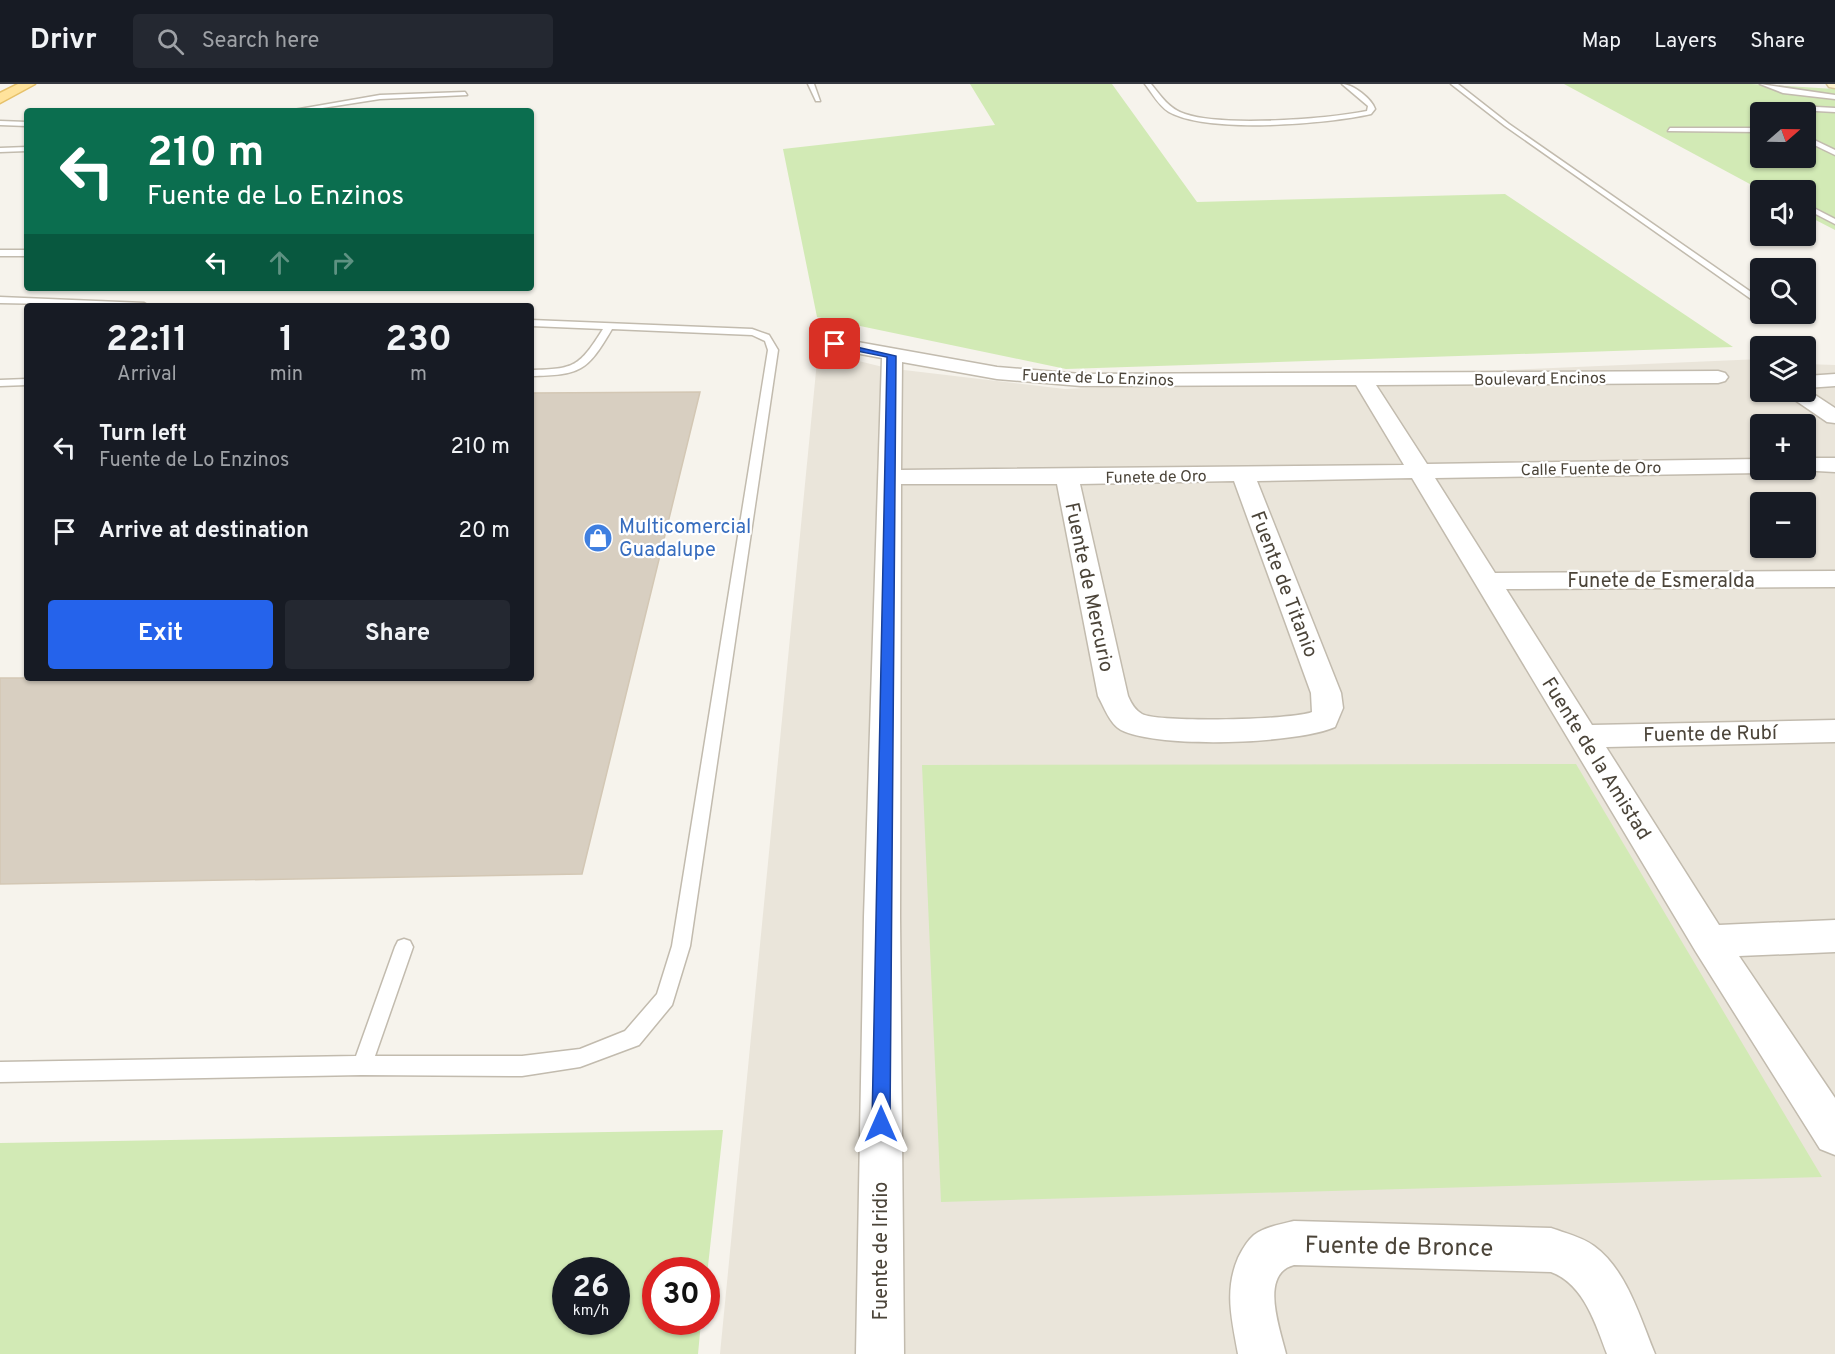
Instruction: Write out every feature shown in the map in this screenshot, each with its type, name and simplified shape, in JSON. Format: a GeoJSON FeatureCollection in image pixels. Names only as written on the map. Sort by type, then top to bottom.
{"type":"FeatureCollection","features":[{"type":"Feature","properties":{"kind":"main road"},"geometry":{"type":"LineString","coordinates":[[0,88],[8,84]]}},
{"type":"Feature","properties":{"kind":"main road"},"geometry":{"type":"LineString","coordinates":[[0,99],[28,84]]}},
{"type":"Feature","properties":{"kind":"street","name":"Fuente de Lo Enzinos"},"geometry":{"type":"LineString","coordinates":[[835,344],[892,356],[1041,378],[1363,380]]}},
{"type":"Feature","properties":{"kind":"street","name":"Fuente de Iridio"},"geometry":{"type":"LineString","coordinates":[[880,1354],[882,928],[892,356]]}},
{"type":"Feature","properties":{"kind":"street","name":"Boulevard Encinos"},"geometry":{"type":"LineString","coordinates":[[1363,380],[1718,377]]}},
{"type":"Feature","properties":{"kind":"street","name":"Fuente de la Amistad"},"geometry":{"type":"LineString","coordinates":[[1363,380],[1709,941],[1835,1134]]}},
{"type":"Feature","properties":{"kind":"street"},"geometry":{"type":"LineString","coordinates":[[1816,381],[1835,380]]}},
{"type":"Feature","properties":{"kind":"street"},"geometry":{"type":"LineString","coordinates":[[1812,402],[1835,417]]}},
{"type":"Feature","properties":{"kind":"street"},"geometry":{"type":"LineString","coordinates":[[1816,465],[1835,465]]}},
{"type":"Feature","properties":{"kind":"street","name":"Calle Fuente de Oro"},"geometry":{"type":"LineString","coordinates":[[1421,471],[1750,466]]}},
{"type":"Feature","properties":{"kind":"street","name":"Funete de Oro"},"geometry":{"type":"LineString","coordinates":[[890,477],[1067,477],[1421,471]]}},
{"type":"Feature","properties":{"kind":"street","name":"Fuente de Titanio"},"geometry":{"type":"LineString","coordinates":[[1113,696],[1122,714],[1133,722],[1162,729],[1295,727],[1324,719],[1328,708],[1326,693],[1243,475]]}},
{"type":"Feature","properties":{"kind":"street","name":"Fuente de Mercurio"},"geometry":{"type":"LineString","coordinates":[[1067,477],[1113,696]]}},
{"type":"Feature","properties":{"kind":"street","name":"Funete de Esmeralda"},"geometry":{"type":"LineString","coordinates":[[1487,581],[1835,579]]}},
{"type":"Feature","properties":{"kind":"street","name":"Fuente de Rubí"},"geometry":{"type":"LineString","coordinates":[[1584,736],[1835,731]]}},
{"type":"Feature","properties":{"kind":"street"},"geometry":{"type":"LineString","coordinates":[[1709,941],[1835,936]]}},
{"type":"Feature","properties":{"kind":"street","name":"Fuente de Bronce"},"geometry":{"type":"LineString","coordinates":[[1262,1354],[1252,1302],[1253,1272],[1269,1251],[1294,1243],[1551,1250],[1576,1261],[1595,1279],[1612,1308],[1631,1354]]}},
{"type":"Feature","properties":{"kind":"lane"},"geometry":{"type":"LineString","coordinates":[[811,84],[818,100]]}},
{"type":"Feature","properties":{"kind":"lane"},"geometry":{"type":"LineString","coordinates":[[1148,84],[1169,109],[1180,115],[1205,121],[1349,117],[1369,113],[1372,109],[1371,105],[1345,84]]}},
{"type":"Feature","properties":{"kind":"lane"},"geometry":{"type":"LineString","coordinates":[[1454,84],[1507,125],[1750,295]]}},
{"type":"Feature","properties":{"kind":"lane"},"geometry":{"type":"LineString","coordinates":[[1763,84],[1783,91],[1835,97]]}},
{"type":"Feature","properties":{"kind":"lane"},"geometry":{"type":"LineString","coordinates":[[1805,84],[1835,92]]}},
{"type":"Feature","properties":{"kind":"lane"},"geometry":{"type":"LineString","coordinates":[[310,108],[380,97],[465,94]]}},
{"type":"Feature","properties":{"kind":"lane"},"geometry":{"type":"LineString","coordinates":[[1816,109],[1835,110]]}},
{"type":"Feature","properties":{"kind":"lane"},"geometry":{"type":"LineString","coordinates":[[0,123],[24,124]]}},
{"type":"Feature","properties":{"kind":"lane"},"geometry":{"type":"LineString","coordinates":[[1670,130],[1750,130]]}},
{"type":"Feature","properties":{"kind":"lane"},"geometry":{"type":"LineString","coordinates":[[1816,143],[1835,153]]}},
{"type":"Feature","properties":{"kind":"lane"},"geometry":{"type":"LineString","coordinates":[[0,150],[24,149]]}},
{"type":"Feature","properties":{"kind":"lane"},"geometry":{"type":"LineString","coordinates":[[1816,212],[1835,222]]}},
{"type":"Feature","properties":{"kind":"lane"},"geometry":{"type":"LineString","coordinates":[[0,253],[24,252]]}},
{"type":"Feature","properties":{"kind":"lane"},"geometry":{"type":"LineString","coordinates":[[0,300],[72,303]]}},
{"type":"Feature","properties":{"kind":"lane"},"geometry":{"type":"LineString","coordinates":[[0,1072],[362,1065],[522,1066],[580,1058],[632,1038],[664,999],[681,946],[773,350],[771,341],[765,335],[752,332],[534,323]]}},
{"type":"Feature","properties":{"kind":"lane"},"geometry":{"type":"LineString","coordinates":[[534,373],[566,371],[586,363],[609,326]]}},
{"type":"Feature","properties":{"kind":"lane"},"geometry":{"type":"LineString","coordinates":[[0,383],[24,382]]}},
{"type":"Feature","properties":{"kind":"lane"},"geometry":{"type":"LineString","coordinates":[[362,1065],[404,947]]}},
{"type":"Feature","properties":{"kind":"shaded area"},"geometry":{"type":"Polygon","coordinates":[[[818,351],[887,368],[1065,389],[1750,359],[1750,402],[1816,402],[1816,364],[1835,365],[1835,1354],[720,1354],[818,351]]]}},
{"type":"Feature","properties":{"kind":"green space"},"geometry":{"type":"Polygon","coordinates":[[[970,84],[1112,84],[1197,202],[1505,194],[1733,347],[1066,369],[817,317],[783,149],[995,125],[970,84]]]}},
{"type":"Feature","properties":{"kind":"green space"},"geometry":{"type":"Polygon","coordinates":[[[1564,84],[1751,84],[1835,89],[1835,230],[1816,220],[1816,180],[1750,180],[1750,184],[1564,84]]]}},
{"type":"Feature","properties":{"kind":"green space"},"geometry":{"type":"Polygon","coordinates":[[[1576,764],[1822,1177],[941,1202],[922,765],[1576,764]]]}},
{"type":"Feature","properties":{"kind":"green space"},"geometry":{"type":"Polygon","coordinates":[[[723,1130],[709,1257],[642,1257],[642,1335],[700,1335],[698,1354],[0,1354],[0,1143],[723,1130]]]}},
{"type":"Feature","properties":{"kind":"building","name":"Multicomercial Guadalupe"},"geometry":{"type":"Polygon","coordinates":[[[700,392],[582,874],[0,884],[0,678],[24,678],[24,681],[534,681],[534,393],[700,392]]]}},
{"type":"Feature","properties":{"kind":"place","name":"Multicomercial Guadalupe"},"geometry":{"type":"Point","coordinates":[598,538]}},
{"type":"Feature","properties":{"kind":"route"},"geometry":{"type":"LineString","coordinates":[[835,344],[892,356],[882,917],[881,1124]]}}]}
